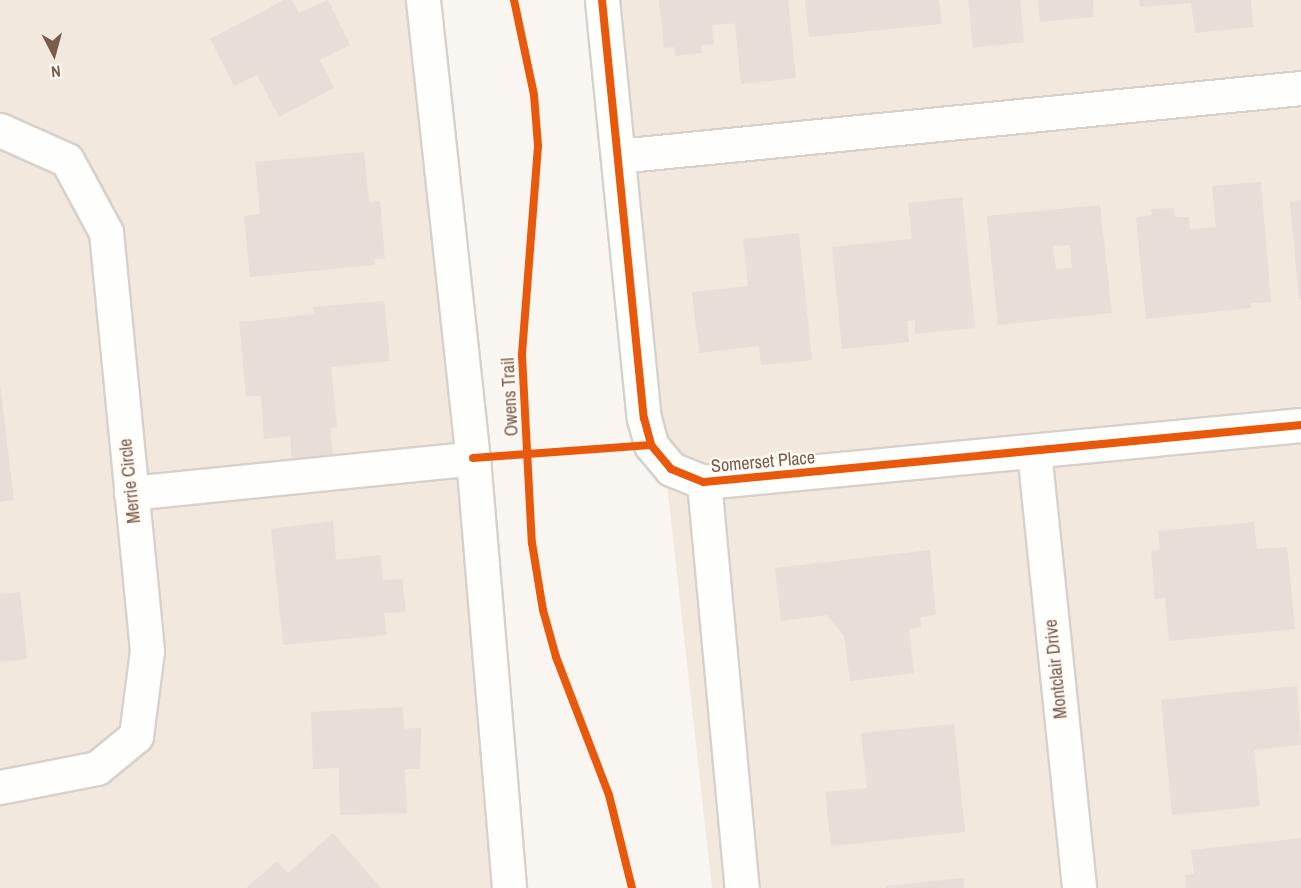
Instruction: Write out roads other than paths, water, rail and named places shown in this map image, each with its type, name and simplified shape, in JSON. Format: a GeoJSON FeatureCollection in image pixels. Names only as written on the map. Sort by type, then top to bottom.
{"type":"FeatureCollection","features":[{"type":"Feature","properties":{"kind":"street"},"geometry":{"type":"LineString","coordinates":[[423,0],[473,458],[509,888]]}},
{"type":"Feature","properties":{"kind":"street","name":"Somerset Place"},"geometry":{"type":"LineString","coordinates":[[603,0],[644,418],[651,445],[671,469],[704,482],[1301,425]]}},
{"type":"Feature","properties":{"kind":"street"},"geometry":{"type":"LineString","coordinates":[[618,156],[1301,88]]}},
{"type":"Feature","properties":{"kind":"street","name":"Merrie Circle"},"geometry":{"type":"LineString","coordinates":[[0,130],[67,160],[106,232],[147,651],[136,736],[97,768],[0,787]]}},
{"type":"Feature","properties":{"kind":"street","name":"Montclair Drive"},"geometry":{"type":"LineString","coordinates":[[1034,451],[1079,888]]}},
{"type":"Feature","properties":{"kind":"street"},"geometry":{"type":"LineString","coordinates":[[131,493],[473,458]]}},
{"type":"Feature","properties":{"kind":"street"},"geometry":{"type":"LineString","coordinates":[[704,482],[742,888]]}}]}
